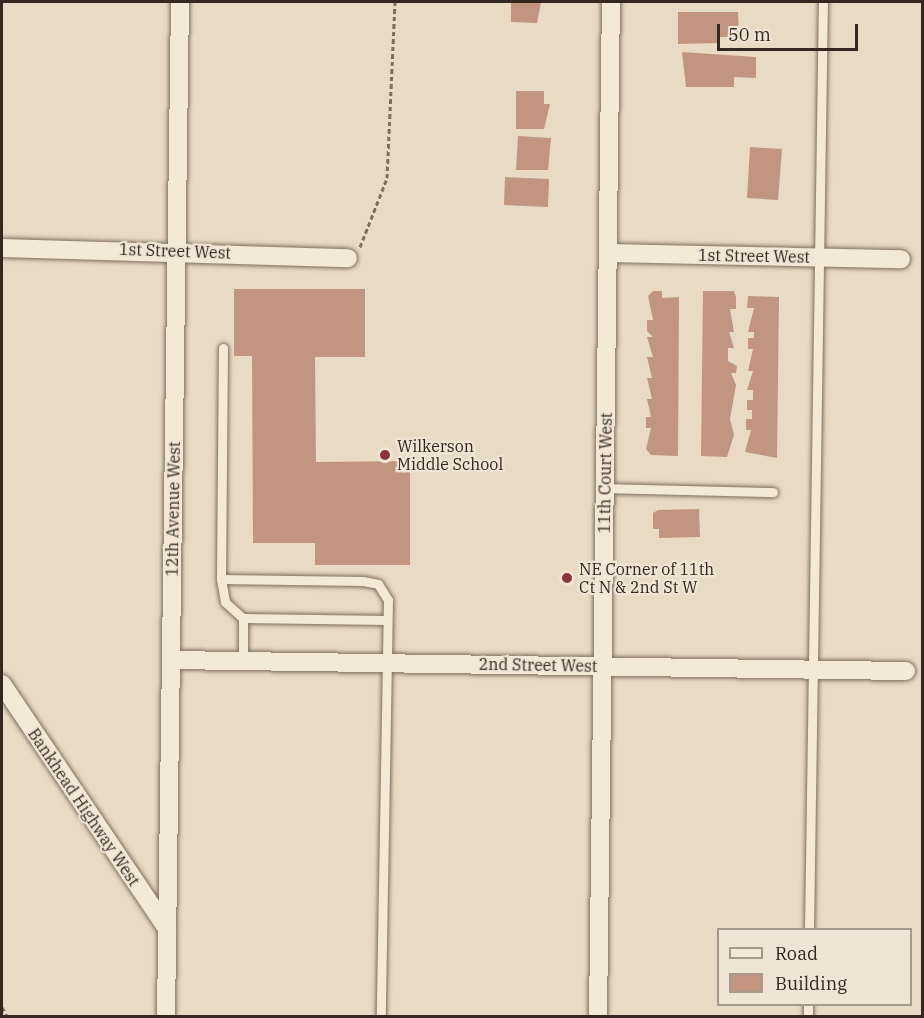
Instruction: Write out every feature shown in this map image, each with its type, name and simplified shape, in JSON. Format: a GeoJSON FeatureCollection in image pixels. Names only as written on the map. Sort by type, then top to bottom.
{"type":"FeatureCollection","features":[{"type":"Feature","properties":{"kind":"street","name":"12th Avenue West"},"geometry":{"type":"LineString","coordinates":[[166,1017],[180,2]]}},
{"type":"Feature","properties":{"kind":"street","name":"11th Court West"},"geometry":{"type":"LineString","coordinates":[[598,1017],[611,2]]}},
{"type":"Feature","properties":{"kind":"street","name":"1st Street West"},"geometry":{"type":"LineString","coordinates":[[2,248],[177,249],[348,258]]}},
{"type":"Feature","properties":{"kind":"street","name":"1st Street West"},"geometry":{"type":"LineString","coordinates":[[608,253],[901,259]]}},
{"type":"Feature","properties":{"kind":"street","name":"2nd Street West"},"geometry":{"type":"LineString","coordinates":[[171,660],[906,671]]}},
{"type":"Feature","properties":{"kind":"street","name":"Bankhead Highway West"},"geometry":{"type":"LineString","coordinates":[[2,684],[167,929]]}},
{"type":"Feature","properties":{"kind":"lane"},"geometry":{"type":"LineString","coordinates":[[809,928],[823,2]]}},
{"type":"Feature","properties":{"kind":"lane"},"geometry":{"type":"LineString","coordinates":[[223,348],[221,579],[225,602],[243,618],[387,620]]}},
{"type":"Feature","properties":{"kind":"lane"},"geometry":{"type":"LineString","coordinates":[[605,488],[773,492]]}},
{"type":"Feature","properties":{"kind":"lane"},"geometry":{"type":"LineString","coordinates":[[221,579],[378,584],[388,600],[381,1017]]}},
{"type":"Feature","properties":{"kind":"lane"},"geometry":{"type":"LineString","coordinates":[[243,618],[243,661]]}},
{"type":"Feature","properties":{"kind":"path"},"geometry":{"type":"LineString","coordinates":[[348,258],[366,240],[387,178],[395,2]]}},
{"type":"Feature","properties":{"kind":"path"},"geometry":{"type":"LineString","coordinates":[[2,1007],[7,1017]]}},
{"type":"Feature","properties":{"kind":"building"},"geometry":{"type":"Polygon","coordinates":[[[511,2],[541,2],[537,23],[511,22],[511,2]]]}},
{"type":"Feature","properties":{"kind":"building"},"geometry":{"type":"Polygon","coordinates":[[[678,12],[738,12],[739,37],[720,37],[720,43],[678,44],[678,12]]]}},
{"type":"Feature","properties":{"kind":"building"},"geometry":{"type":"Polygon","coordinates":[[[682,52],[756,57],[756,78],[734,77],[734,87],[686,87],[682,52]]]}},
{"type":"Feature","properties":{"kind":"building"},"geometry":{"type":"Polygon","coordinates":[[[516,91],[544,91],[544,104],[550,104],[544,129],[516,129],[516,91]]]}},
{"type":"Feature","properties":{"kind":"building"},"geometry":{"type":"Polygon","coordinates":[[[518,136],[551,138],[548,170],[516,170],[518,136]]]}},
{"type":"Feature","properties":{"kind":"building"},"geometry":{"type":"Polygon","coordinates":[[[750,147],[782,149],[778,200],[747,198],[750,147]]]}},
{"type":"Feature","properties":{"kind":"building"},"geometry":{"type":"Polygon","coordinates":[[[505,177],[549,179],[548,207],[504,205],[505,177]]]}},
{"type":"Feature","properties":{"kind":"building"},"geometry":{"type":"Polygon","coordinates":[[[234,289],[365,289],[365,357],[315,357],[316,462],[410,461],[410,565],[315,565],[315,543],[253,543],[252,356],[234,356],[234,289]]]}},
{"type":"Feature","properties":{"kind":"building"},"geometry":{"type":"Polygon","coordinates":[[[653,291],[662,291],[662,298],[679,297],[678,456],[651,455],[646,449],[651,428],[646,428],[646,417],[651,417],[647,399],[652,399],[647,378],[652,378],[647,357],[653,357],[647,337],[653,337],[647,331],[647,320],[653,320],[648,296],[653,291]]]}},
{"type":"Feature","properties":{"kind":"building"},"geometry":{"type":"Polygon","coordinates":[[[703,291],[734,291],[736,297],[736,309],[730,309],[734,332],[729,332],[734,348],[728,348],[728,361],[737,366],[736,373],[731,373],[736,385],[730,419],[734,435],[727,457],[701,456],[703,291]]]}},
{"type":"Feature","properties":{"kind":"building"},"geometry":{"type":"Polygon","coordinates":[[[748,296],[779,297],[777,458],[745,452],[751,430],[746,430],[746,419],[752,419],[752,410],[747,410],[747,400],[753,400],[753,390],[747,390],[753,371],[748,371],[753,349],[748,349],[748,338],[754,338],[754,332],[748,332],[754,308],[747,308],[748,296]]]}},
{"type":"Feature","properties":{"kind":"building"},"geometry":{"type":"Polygon","coordinates":[[[699,509],[700,537],[659,538],[659,529],[653,529],[653,513],[658,510],[699,509]]]}},
{"type":"Feature","properties":{"kind":"place","name":"Wilkerson Middle School"},"geometry":{"type":"Point","coordinates":[385,455]}},
{"type":"Feature","properties":{"kind":"place","name":"NE Corner of 11th Ct N & 2nd St W"},"geometry":{"type":"Point","coordinates":[567,578]}}]}
